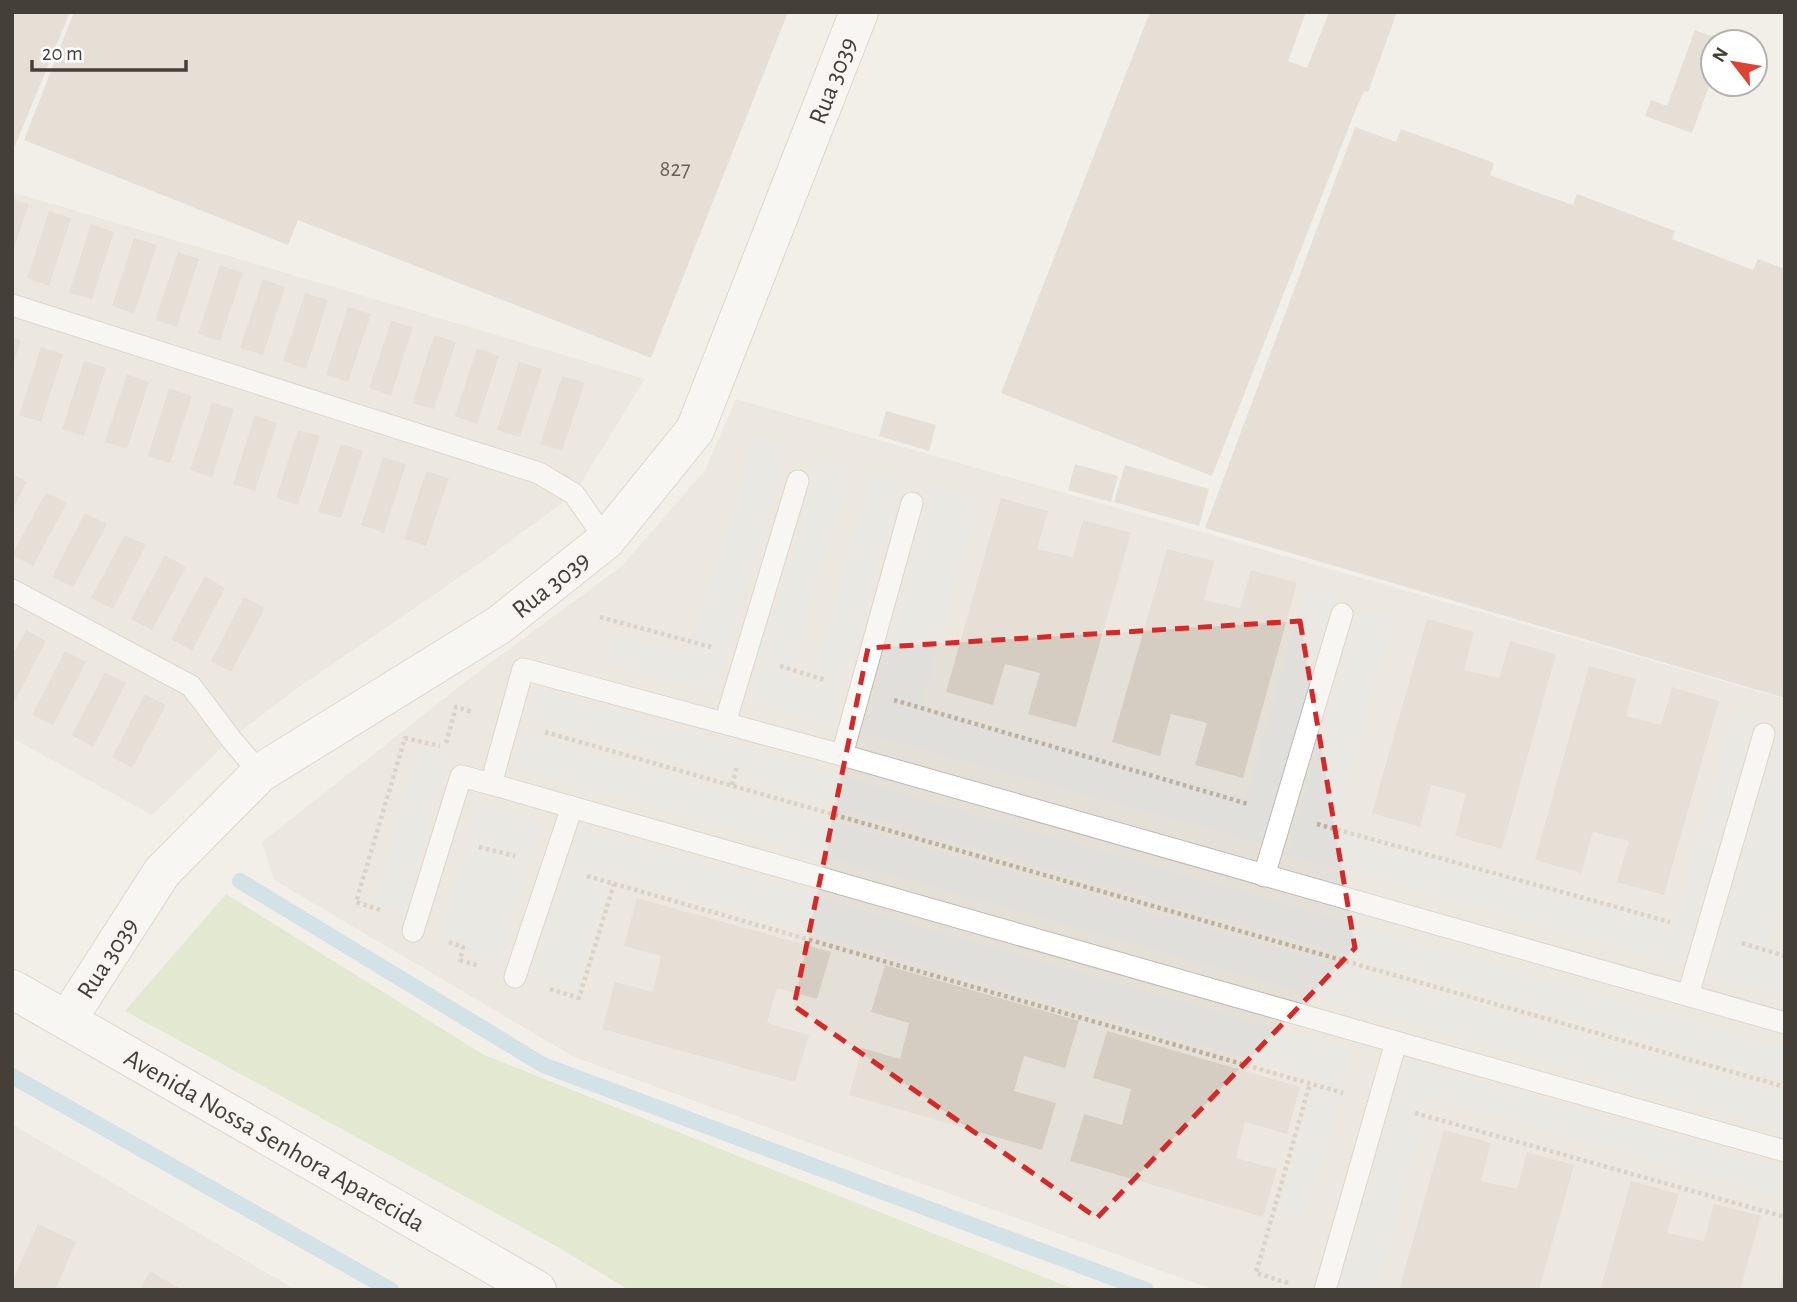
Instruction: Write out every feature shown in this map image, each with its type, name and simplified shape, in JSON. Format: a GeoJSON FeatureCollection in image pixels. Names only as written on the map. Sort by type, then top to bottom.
{"type":"FeatureCollection","features":[{"type":"Feature","properties":{"kind":"street","name":"Rua 3039"},"geometry":{"type":"LineString","coordinates":[[67,1020],[162,873],[260,773],[499,625],[606,540],[695,430],[859,12]]}},
{"type":"Feature","properties":{"kind":"street","name":"Avenida Nossa Senhora Aparecida"},"geometry":{"type":"LineString","coordinates":[[12,989],[537,1290]]}},
{"type":"Feature","properties":{"kind":"lane"},"geometry":{"type":"LineString","coordinates":[[12,305],[539,473],[574,495],[606,540]]}},
{"type":"Feature","properties":{"kind":"lane"},"geometry":{"type":"LineString","coordinates":[[725,723],[798,481]]}},
{"type":"Feature","properties":{"kind":"lane"},"geometry":{"type":"LineString","coordinates":[[842,755],[912,503]]}},
{"type":"Feature","properties":{"kind":"lane"},"geometry":{"type":"LineString","coordinates":[[12,590],[191,686],[260,773]]}},
{"type":"Feature","properties":{"kind":"lane"},"geometry":{"type":"LineString","coordinates":[[1264,876],[1342,614]]}},
{"type":"Feature","properties":{"kind":"lane"},"geometry":{"type":"LineString","coordinates":[[491,784],[523,669],[842,755],[1785,1023]]}},
{"type":"Feature","properties":{"kind":"lane"},"geometry":{"type":"LineString","coordinates":[[1688,995],[1764,734]]}},
{"type":"Feature","properties":{"kind":"lane"},"geometry":{"type":"LineString","coordinates":[[413,931],[461,776],[1785,1151]]}},
{"type":"Feature","properties":{"kind":"lane"},"geometry":{"type":"LineString","coordinates":[[515,977],[572,807]]}},
{"type":"Feature","properties":{"kind":"lane"},"geometry":{"type":"LineString","coordinates":[[1325,1290],[1396,1042]]}},
{"type":"Feature","properties":{"kind":"path"},"geometry":{"type":"LineString","coordinates":[[600,617],[745,656],[1283,814],[1785,956]]}},
{"type":"Feature","properties":{"kind":"path"},"geometry":{"type":"LineString","coordinates":[[442,837],[1785,1217]]}},
{"type":"Feature","properties":{"kind":"path"},"geometry":{"type":"LineString","coordinates":[[1295,1286],[1256,1273],[1310,1083]]}},
{"type":"Feature","properties":{"kind":"highlighted area"},"geometry":{"type":"Polygon","coordinates":[[[1300,621],[1355,948],[1097,1218],[794,1006],[868,648],[1300,621]]]}},
{"type":"Feature","properties":{"kind":"shaded area"},"geometry":{"type":"Polygon","coordinates":[[[12,192],[645,379],[574,494],[486,559],[292,692],[231,739],[152,815],[12,738],[12,192]]]}},
{"type":"Feature","properties":{"kind":"shaded area"},"geometry":{"type":"Polygon","coordinates":[[[736,399],[1785,699],[1785,1290],[1214,1290],[574,1057],[274,880],[262,842],[478,672],[622,566],[705,470],[736,399]]]}},
{"type":"Feature","properties":{"kind":"shaded area"},"geometry":{"type":"Polygon","coordinates":[[[754,437],[788,447],[713,694],[606,662],[614,633],[688,655],[754,437]]]}},
{"type":"Feature","properties":{"kind":"shaded area"},"geometry":{"type":"Polygon","coordinates":[[[821,456],[852,465],[789,679],[809,685],[872,471],[901,480],[829,726],[749,703],[821,456]]]}},
{"type":"Feature","properties":{"kind":"shaded area"},"geometry":{"type":"Polygon","coordinates":[[[931,485],[980,499],[921,707],[1246,798],[1306,585],[1338,594],[1268,845],[862,733],[931,485]]]}},
{"type":"Feature","properties":{"kind":"shaded area"},"geometry":{"type":"Polygon","coordinates":[[[1357,609],[1394,619],[1334,830],[1672,926],[1734,708],[1762,716],[1690,968],[1287,854],[1357,609]]]}},
{"type":"Feature","properties":{"kind":"shaded area"},"geometry":{"type":"Polygon","coordinates":[[[535,688],[1785,1048],[1785,1081],[526,718],[535,688]]]}},
{"type":"Feature","properties":{"kind":"shaded area"},"geometry":{"type":"Polygon","coordinates":[[[1778,729],[1785,731],[1785,884],[1767,945],[1785,951],[1785,998],[1707,976],[1778,729]]]}},
{"type":"Feature","properties":{"kind":"shaded area"},"geometry":{"type":"Polygon","coordinates":[[[522,733],[1785,1093],[1785,1130],[512,766],[522,733]]]}},
{"type":"Feature","properties":{"kind":"shaded area"},"geometry":{"type":"Polygon","coordinates":[[[418,746],[449,754],[403,912],[373,903],[418,746]]]}},
{"type":"Feature","properties":{"kind":"shaded area"},"geometry":{"type":"Polygon","coordinates":[[[476,804],[540,823],[499,963],[466,953],[468,942],[439,934],[476,804]]]}},
{"type":"Feature","properties":{"kind":"shaded area"},"geometry":{"type":"Polygon","coordinates":[[[577,828],[1353,1051],[1303,1222],[1277,1214],[1316,1078],[611,875],[577,989],[533,977],[577,828]]]}},
{"type":"Feature","properties":{"kind":"shaded area"},"geometry":{"type":"Polygon","coordinates":[[[1398,1057],[1785,1169],[1785,1199],[1431,1097],[1375,1290],[1330,1290],[1398,1057]]]}},
{"type":"Feature","properties":{"kind":"shaded area"},"geometry":{"type":"Polygon","coordinates":[[[12,1124],[296,1290],[12,1290],[12,1124]]]}},
{"type":"Feature","properties":{"kind":"green space"},"geometry":{"type":"Polygon","coordinates":[[[226,894],[484,1055],[1076,1290],[629,1290],[558,1247],[125,1011],[226,894]]]}},
{"type":"Feature","properties":{"kind":"building"},"geometry":{"type":"Polygon","coordinates":[[[12,12],[70,12],[12,153],[12,12]]]}},
{"type":"Feature","properties":{"kind":"building"},"geometry":{"type":"Polygon","coordinates":[[[74,12],[788,12],[651,358],[298,220],[288,245],[24,140],[74,12]]]}},
{"type":"Feature","properties":{"kind":"building"},"geometry":{"type":"Polygon","coordinates":[[[1150,12],[1306,12],[1288,61],[1307,68],[1329,12],[1397,12],[1368,92],[1364,91],[1356,109],[1212,476],[1001,393],[1150,12]]]}},
{"type":"Feature","properties":{"kind":"building"},"geometry":{"type":"Polygon","coordinates":[[[1695,30],[1699,32],[1699,98],[1705,98],[1692,133],[1645,116],[1651,100],[1667,106],[1695,30]]]}},
{"type":"Feature","properties":{"kind":"building"},"geometry":{"type":"Polygon","coordinates":[[[1355,127],[1396,142],[1401,129],[1494,163],[1490,175],[1533,191],[1573,205],[1577,194],[1675,231],[1672,239],[1753,270],[1758,259],[1785,269],[1785,698],[1205,528],[1355,127]]]}},
{"type":"Feature","properties":{"kind":"building"},"geometry":{"type":"Polygon","coordinates":[[[12,199],[29,204],[13,251],[12,251],[12,199]]]}},
{"type":"Feature","properties":{"kind":"building"},"geometry":{"type":"Polygon","coordinates":[[[49,211],[71,218],[49,286],[27,278],[49,211]]]}},
{"type":"Feature","properties":{"kind":"building"},"geometry":{"type":"Polygon","coordinates":[[[91,224],[114,232],[92,299],[69,293],[91,224]]]}},
{"type":"Feature","properties":{"kind":"building"},"geometry":{"type":"Polygon","coordinates":[[[134,238],[157,245],[134,314],[112,306],[134,238]]]}},
{"type":"Feature","properties":{"kind":"building"},"geometry":{"type":"Polygon","coordinates":[[[178,252],[199,259],[177,327],[155,320],[178,252]]]}},
{"type":"Feature","properties":{"kind":"building"},"geometry":{"type":"Polygon","coordinates":[[[220,265],[243,273],[220,341],[198,334],[220,265]]]}},
{"type":"Feature","properties":{"kind":"building"},"geometry":{"type":"Polygon","coordinates":[[[263,279],[285,287],[263,355],[240,348],[263,279]]]}},
{"type":"Feature","properties":{"kind":"building"},"geometry":{"type":"Polygon","coordinates":[[[305,293],[328,300],[306,369],[283,361],[305,293]]]}},
{"type":"Feature","properties":{"kind":"building"},"geometry":{"type":"Polygon","coordinates":[[[348,307],[371,314],[348,382],[326,375],[348,307]]]}},
{"type":"Feature","properties":{"kind":"building"},"geometry":{"type":"Polygon","coordinates":[[[391,321],[413,327],[391,396],[369,388],[391,321]]]}},
{"type":"Feature","properties":{"kind":"building"},"geometry":{"type":"Polygon","coordinates":[[[434,335],[456,342],[434,409],[412,403],[434,335]]]}},
{"type":"Feature","properties":{"kind":"building"},"geometry":{"type":"Polygon","coordinates":[[[12,337],[21,340],[13,365],[12,365],[12,337]]]}},
{"type":"Feature","properties":{"kind":"building"},"geometry":{"type":"Polygon","coordinates":[[[41,347],[63,354],[41,422],[19,415],[41,347]]]}},
{"type":"Feature","properties":{"kind":"building"},"geometry":{"type":"Polygon","coordinates":[[[477,348],[499,356],[477,424],[455,416],[477,348]]]}},
{"type":"Feature","properties":{"kind":"building"},"geometry":{"type":"Polygon","coordinates":[[[84,361],[106,368],[84,436],[62,429],[84,361]]]}},
{"type":"Feature","properties":{"kind":"building"},"geometry":{"type":"Polygon","coordinates":[[[519,362],[542,369],[520,437],[497,430],[519,362]]]}},
{"type":"Feature","properties":{"kind":"building"},"geometry":{"type":"Polygon","coordinates":[[[127,374],[149,382],[127,449],[105,442],[127,374]]]}},
{"type":"Feature","properties":{"kind":"building"},"geometry":{"type":"Polygon","coordinates":[[[562,376],[585,383],[562,451],[540,444],[562,376]]]}},
{"type":"Feature","properties":{"kind":"building"},"geometry":{"type":"Polygon","coordinates":[[[169,388],[192,396],[170,463],[148,456],[169,388]]]}},
{"type":"Feature","properties":{"kind":"building"},"geometry":{"type":"Polygon","coordinates":[[[212,402],[234,409],[212,478],[190,470],[212,402]]]}},
{"type":"Feature","properties":{"kind":"building"},"geometry":{"type":"Polygon","coordinates":[[[886,411],[936,425],[929,451],[879,436],[886,411]]]}},
{"type":"Feature","properties":{"kind":"building"},"geometry":{"type":"Polygon","coordinates":[[[255,415],[277,423],[255,491],[233,484],[255,415]]]}},
{"type":"Feature","properties":{"kind":"building"},"geometry":{"type":"Polygon","coordinates":[[[298,430],[320,436],[298,505],[276,498],[298,430]]]}},
{"type":"Feature","properties":{"kind":"building"},"geometry":{"type":"Polygon","coordinates":[[[341,444],[363,451],[341,518],[318,512],[341,444]]]}},
{"type":"Feature","properties":{"kind":"building"},"geometry":{"type":"Polygon","coordinates":[[[383,457],[406,464],[384,533],[361,525],[383,457]]]}},
{"type":"Feature","properties":{"kind":"building"},"geometry":{"type":"Polygon","coordinates":[[[1075,464],[1118,476],[1111,502],[1068,490],[1075,464]]]}},
{"type":"Feature","properties":{"kind":"building"},"geometry":{"type":"Polygon","coordinates":[[[1125,465],[1209,489],[1199,526],[1114,502],[1125,465]]]}},
{"type":"Feature","properties":{"kind":"building"},"geometry":{"type":"Polygon","coordinates":[[[426,471],[449,478],[426,546],[404,539],[426,471]]]}},
{"type":"Feature","properties":{"kind":"building"},"geometry":{"type":"Polygon","coordinates":[[[12,474],[27,482],[12,510],[12,474]]]}},
{"type":"Feature","properties":{"kind":"building"},"geometry":{"type":"Polygon","coordinates":[[[46,492],[67,503],[33,566],[12,555],[46,492]]]}},
{"type":"Feature","properties":{"kind":"building"},"geometry":{"type":"Polygon","coordinates":[[[1001,498],[1048,511],[1037,549],[1073,557],[1083,520],[1131,533],[1076,727],[1028,714],[1040,673],[1005,664],[993,705],[946,692],[1001,498]]]}},
{"type":"Feature","properties":{"kind":"building"},"geometry":{"type":"Polygon","coordinates":[[[85,513],[107,524],[73,587],[52,577],[85,513]]]}},
{"type":"Feature","properties":{"kind":"building"},"geometry":{"type":"Polygon","coordinates":[[[125,535],[146,545],[113,609],[91,598],[125,535]]]}},
{"type":"Feature","properties":{"kind":"building"},"geometry":{"type":"Polygon","coordinates":[[[1167,549],[1214,561],[1204,600],[1240,608],[1251,570],[1297,583],[1243,778],[1195,765],[1207,723],[1171,714],[1160,756],[1112,742],[1167,549]]]}},
{"type":"Feature","properties":{"kind":"building"},"geometry":{"type":"Polygon","coordinates":[[[165,555],[186,567],[152,630],[131,619],[165,555]]]}},
{"type":"Feature","properties":{"kind":"building"},"geometry":{"type":"Polygon","coordinates":[[[205,576],[225,588],[192,651],[171,639],[205,576]]]}},
{"type":"Feature","properties":{"kind":"building"},"geometry":{"type":"Polygon","coordinates":[[[244,597],[265,608],[231,672],[211,661],[244,597]]]}},
{"type":"Feature","properties":{"kind":"building"},"geometry":{"type":"Polygon","coordinates":[[[1427,619],[1474,632],[1464,670],[1499,678],[1510,641],[1556,654],[1502,849],[1455,836],[1466,794],[1431,785],[1420,827],[1372,813],[1427,619]]]}},
{"type":"Feature","properties":{"kind":"building"},"geometry":{"type":"Polygon","coordinates":[[[26,630],[46,641],[12,706],[12,656],[26,630]]]}},
{"type":"Feature","properties":{"kind":"building"},"geometry":{"type":"Polygon","coordinates":[[[65,651],[86,662],[53,725],[32,715],[65,651]]]}},
{"type":"Feature","properties":{"kind":"building"},"geometry":{"type":"Polygon","coordinates":[[[1589,666],[1636,679],[1626,716],[1661,725],[1672,687],[1719,701],[1664,895],[1617,882],[1629,841],[1593,832],[1581,873],[1535,860],[1589,666]]]}},
{"type":"Feature","properties":{"kind":"building"},"geometry":{"type":"Polygon","coordinates":[[[105,672],[126,683],[93,747],[72,735],[105,672]]]}},
{"type":"Feature","properties":{"kind":"building"},"geometry":{"type":"Polygon","coordinates":[[[145,694],[166,705],[132,768],[112,757],[145,694]]]}},
{"type":"Feature","properties":{"kind":"building"},"geometry":{"type":"Polygon","coordinates":[[[637,898],[831,952],[817,999],[777,988],[767,1023],[809,1035],[795,1082],[602,1029],[615,982],[653,992],[661,956],[624,946],[637,898]]]}},
{"type":"Feature","properties":{"kind":"building"},"geometry":{"type":"Polygon","coordinates":[[[885,965],[1079,1021],[1065,1068],[1024,1056],[1014,1091],[1056,1103],[1042,1150],[849,1095],[862,1048],[900,1059],[909,1023],[871,1012],[885,965]]]}},
{"type":"Feature","properties":{"kind":"building"},"geometry":{"type":"Polygon","coordinates":[[[1107,1031],[1300,1087],[1287,1134],[1245,1122],[1236,1158],[1277,1169],[1263,1217],[1070,1161],[1084,1114],[1122,1125],[1131,1089],[1093,1078],[1107,1031]]]}},
{"type":"Feature","properties":{"kind":"building"},"geometry":{"type":"Polygon","coordinates":[[[1444,1130],[1491,1143],[1481,1181],[1517,1189],[1527,1152],[1574,1165],[1539,1290],[1399,1290],[1444,1130]]]}},
{"type":"Feature","properties":{"kind":"building"},"geometry":{"type":"Polygon","coordinates":[[[1631,1181],[1679,1194],[1667,1233],[1704,1241],[1714,1204],[1761,1216],[1740,1290],[1600,1290],[1631,1181]]]}},
{"type":"Feature","properties":{"kind":"building"},"geometry":{"type":"Polygon","coordinates":[[[38,1224],[76,1242],[55,1290],[12,1290],[12,1282],[38,1224]]]}},
{"type":"Feature","properties":{"kind":"building"},"geometry":{"type":"Polygon","coordinates":[[[150,1271],[183,1290],[140,1290],[150,1271]]]}},
{"type":"Feature","properties":{"kind":"building"},"geometry":{"type":"Polygon","coordinates":[[[1784,1272],[1785,1290],[1779,1290],[1784,1272]]]}},
{"type":"Feature","properties":{"kind":"waterway"},"geometry":{"type":"LineString","coordinates":[[240,881],[543,1065],[1146,1290]]}},
{"type":"Feature","properties":{"kind":"waterway"},"geometry":{"type":"LineString","coordinates":[[12,1076],[391,1290]]}}]}
